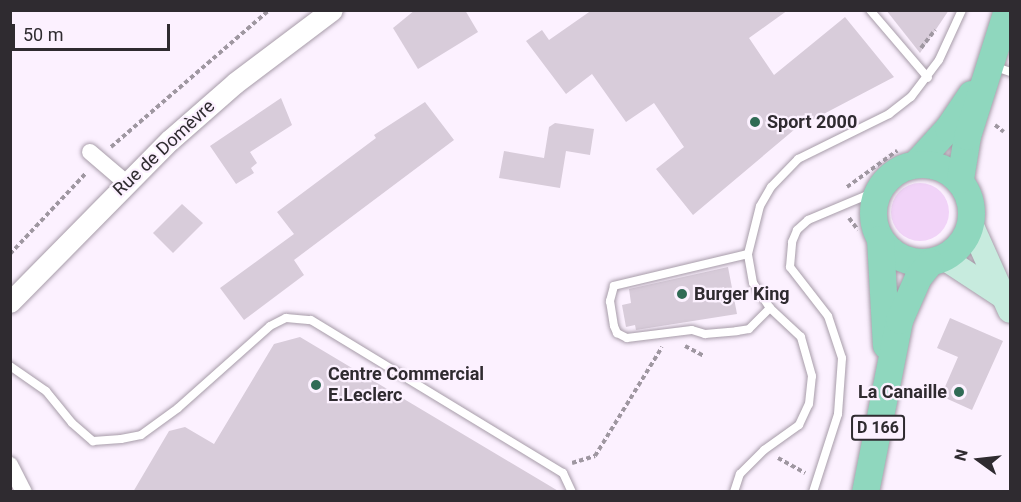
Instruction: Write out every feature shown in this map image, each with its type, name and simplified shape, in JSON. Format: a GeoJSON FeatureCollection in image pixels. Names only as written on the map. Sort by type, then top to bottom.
{"type":"FeatureCollection","features":[{"type":"Feature","properties":{"kind":"main road"},"geometry":{"type":"LineString","coordinates":[[960,179],[975,113],[1000,69],[1007,10]]}},
{"type":"Feature","properties":{"kind":"main road"},"geometry":{"type":"LineString","coordinates":[[1000,69],[948,128],[908,157],[878,191],[873,207],[870,236],[897,255],[937,260],[1008,304]]}},
{"type":"Feature","properties":{"kind":"main road"},"geometry":{"type":"LineString","coordinates":[[908,157],[947,169],[960,179],[968,193],[971,224],[990,258],[1008,304]]}},
{"type":"Feature","properties":{"kind":"main road"},"geometry":{"type":"LineString","coordinates":[[937,260],[965,238],[971,224]]}},
{"type":"Feature","properties":{"kind":"main road","name":"D 166"},"geometry":{"type":"LineString","coordinates":[[870,236],[888,364]]}},
{"type":"Feature","properties":{"kind":"main road","name":"D 166"},"geometry":{"type":"LineString","coordinates":[[865,492],[888,364],[899,320],[918,277],[937,260]]}},
{"type":"Feature","properties":{"kind":"street","name":"Rue de Domèvre"},"geometry":{"type":"LineString","coordinates":[[10,302],[125,182],[235,83],[332,10]]}},
{"type":"Feature","properties":{"kind":"street"},"geometry":{"type":"LineString","coordinates":[[94,155],[125,182]]}},
{"type":"Feature","properties":{"kind":"street"},"geometry":{"type":"LineString","coordinates":[[10,465],[24,492]]}},
{"type":"Feature","properties":{"kind":"lane"},"geometry":{"type":"LineString","coordinates":[[870,10],[928,78]]}},
{"type":"Feature","properties":{"kind":"lane"},"geometry":{"type":"LineString","coordinates":[[734,492],[740,474],[764,450],[799,425],[809,404],[812,376],[808,354],[801,337],[770,308],[753,283],[748,254],[760,206],[771,187],[798,159],[889,114],[928,78],[962,10]]}},
{"type":"Feature","properties":{"kind":"lane"},"geometry":{"type":"LineString","coordinates":[[813,492],[838,414],[842,358],[828,316],[790,267],[790,254],[797,230],[808,220],[878,191]]}},
{"type":"Feature","properties":{"kind":"lane"},"geometry":{"type":"LineString","coordinates":[[748,254],[625,281],[614,286],[610,301],[617,333],[627,338],[692,330],[705,334],[749,329],[770,308]]}},
{"type":"Feature","properties":{"kind":"lane"},"geometry":{"type":"LineString","coordinates":[[10,366],[46,391],[72,423],[93,441],[121,439],[141,435],[178,408],[270,326],[296,317],[311,320],[563,473],[572,492]]}},
{"type":"Feature","properties":{"kind":"path"},"geometry":{"type":"LineString","coordinates":[[10,254],[94,155],[269,10]]}},
{"type":"Feature","properties":{"kind":"path"},"geometry":{"type":"LineString","coordinates":[[909,57],[920,50],[939,21]]}},
{"type":"Feature","properties":{"kind":"path"},"geometry":{"type":"LineString","coordinates":[[975,113],[1004,132]]}},
{"type":"Feature","properties":{"kind":"path"},"geometry":{"type":"LineString","coordinates":[[870,236],[853,219],[841,217],[834,195],[908,157]]}},
{"type":"Feature","properties":{"kind":"path"},"geometry":{"type":"LineString","coordinates":[[555,468],[595,456],[664,343]]}},
{"type":"Feature","properties":{"kind":"shaded area"},"geometry":{"type":"Polygon","coordinates":[[[920,183],[936,188],[944,196],[949,212],[944,228],[936,236],[920,241],[904,236],[896,228],[891,212],[896,196],[904,188],[920,183]]]}},
{"type":"Feature","properties":{"kind":"building"},"geometry":{"type":"Polygon","coordinates":[[[415,10],[465,10],[478,32],[418,69],[393,28],[415,10]]]}},
{"type":"Feature","properties":{"kind":"building"},"geometry":{"type":"Polygon","coordinates":[[[592,10],[788,10],[749,38],[774,75],[845,17],[894,77],[795,129],[693,215],[656,169],[684,147],[654,103],[626,122],[592,74],[566,94],[526,41],[542,30],[549,40],[592,10]]]}},
{"type":"Feature","properties":{"kind":"building"},"geometry":{"type":"Polygon","coordinates":[[[886,10],[949,10],[920,53],[886,10]]]}},
{"type":"Feature","properties":{"kind":"building"},"geometry":{"type":"Polygon","coordinates":[[[281,98],[292,125],[250,152],[257,163],[251,168],[254,173],[236,184],[210,146],[281,98]]]}},
{"type":"Feature","properties":{"kind":"building"},"geometry":{"type":"Polygon","coordinates":[[[425,102],[454,140],[294,260],[304,275],[244,320],[220,288],[294,234],[277,212],[376,138],[374,135],[425,102]]]}},
{"type":"Feature","properties":{"kind":"building"},"geometry":{"type":"Polygon","coordinates":[[[555,123],[594,129],[590,155],[566,151],[560,188],[499,178],[504,151],[544,158],[549,127],[555,123]]]}},
{"type":"Feature","properties":{"kind":"building"},"geometry":{"type":"Polygon","coordinates":[[[182,204],[203,223],[173,253],[153,233],[182,204]]]}},
{"type":"Feature","properties":{"kind":"building","name":"Burger King"},"geometry":{"type":"Polygon","coordinates":[[[728,267],[737,314],[636,330],[635,325],[626,327],[622,305],[631,303],[629,289],[728,267]]]}},
{"type":"Feature","properties":{"kind":"building"},"geometry":{"type":"Polygon","coordinates":[[[950,318],[1003,341],[972,410],[941,396],[958,357],[937,348],[950,318]]]}},
{"type":"Feature","properties":{"kind":"building","name":"Centre Commercial E.Leclerc"},"geometry":{"type":"Polygon","coordinates":[[[300,337],[560,492],[133,492],[169,431],[185,427],[214,444],[274,344],[300,337]]]}},
{"type":"Feature","properties":{"kind":"place","name":"Sport 2000"},"geometry":{"type":"Point","coordinates":[755,122]}},
{"type":"Feature","properties":{"kind":"place","name":"Burger King"},"geometry":{"type":"Point","coordinates":[682,294]}},
{"type":"Feature","properties":{"kind":"place","name":"Centre Commercial E.Leclerc"},"geometry":{"type":"Point","coordinates":[316,385]}},
{"type":"Feature","properties":{"kind":"place","name":"La Canaille"},"geometry":{"type":"Point","coordinates":[959,392]}}]}
